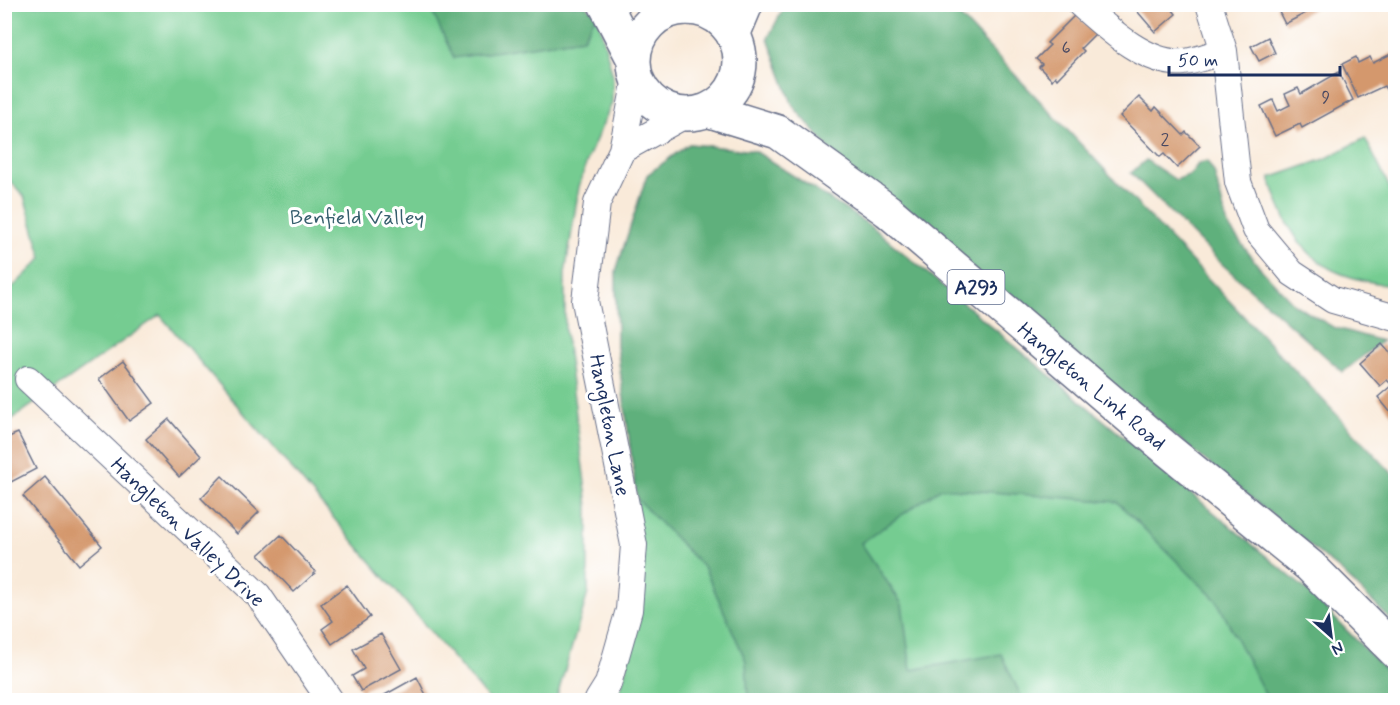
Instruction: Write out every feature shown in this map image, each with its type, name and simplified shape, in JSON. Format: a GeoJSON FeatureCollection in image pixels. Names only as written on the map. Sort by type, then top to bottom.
{"type":"FeatureCollection","features":[{"type":"Feature","properties":{"kind":"main road"},"geometry":{"type":"LineString","coordinates":[[605,4],[646,96],[663,109],[696,112],[721,102],[732,89],[739,73],[739,54],[733,35],[722,21],[706,12],[675,7],[651,22],[638,39],[635,69]]}},
{"type":"Feature","properties":{"kind":"main road"},"geometry":{"type":"LineString","coordinates":[[733,35],[746,4]]}},
{"type":"Feature","properties":{"kind":"main road","name":"Hangleton Link Road"},"geometry":{"type":"LineString","coordinates":[[739,73],[778,132],[888,211],[1168,450],[1310,566],[1395,652]]}},
{"type":"Feature","properties":{"kind":"main road","name":"Hangleton Link Road"},"geometry":{"type":"LineString","coordinates":[[696,112],[778,132]]}},
{"type":"Feature","properties":{"kind":"street"},"geometry":{"type":"LineString","coordinates":[[1080,4],[1120,39],[1154,57],[1183,62],[1224,51]]}},
{"type":"Feature","properties":{"kind":"street"},"geometry":{"type":"LineString","coordinates":[[1209,4],[1224,51],[1238,182],[1257,230],[1292,273],[1333,300],[1395,318]]}},
{"type":"Feature","properties":{"kind":"street","name":"Hangleton Lane"},"geometry":{"type":"LineString","coordinates":[[598,700],[608,684],[629,610],[634,545],[585,301],[597,203],[622,150],[635,69]]}},
{"type":"Feature","properties":{"kind":"street"},"geometry":{"type":"LineString","coordinates":[[622,150],[696,112]]}},
{"type":"Feature","properties":{"kind":"street","name":"Hangleton Valley Drive"},"geometry":{"type":"LineString","coordinates":[[28,379],[258,596],[330,700]]}},
{"type":"Feature","properties":{"kind":"green space","name":"Benfield Valley"},"geometry":{"type":"Polygon","coordinates":[[[584,4],[597,14],[613,76],[612,103],[588,158],[579,187],[565,274],[565,330],[588,506],[588,593],[556,700],[489,700],[160,315],[5,424],[5,295],[42,258],[24,196],[5,176],[5,5],[584,4]]]}},
{"type":"Feature","properties":{"kind":"green space"},"geometry":{"type":"Polygon","coordinates":[[[429,5],[584,5],[597,14],[583,38],[454,58],[429,5]]]}},
{"type":"Feature","properties":{"kind":"green space"},"geometry":{"type":"Polygon","coordinates":[[[785,5],[949,5],[1395,476],[1395,624],[1342,572],[843,165],[793,106],[768,38],[785,5]]]}},
{"type":"Feature","properties":{"kind":"green space"},"geometry":{"type":"Polygon","coordinates":[[[1365,138],[1395,198],[1395,287],[1345,275],[1317,260],[1298,240],[1284,217],[1270,178],[1325,159],[1365,138]]]}},
{"type":"Feature","properties":{"kind":"green space"},"geometry":{"type":"Polygon","coordinates":[[[689,144],[755,151],[871,226],[1309,592],[1396,680],[1395,700],[613,700],[621,687],[633,641],[637,499],[617,346],[616,271],[647,175],[689,144]]]}},
{"type":"Feature","properties":{"kind":"green space"},"geometry":{"type":"Polygon","coordinates":[[[689,144],[755,151],[871,226],[1309,592],[1395,680],[1395,700],[1268,700],[1217,601],[1117,502],[941,488],[861,543],[902,604],[911,670],[1001,654],[1023,700],[748,700],[746,661],[705,569],[637,499],[617,346],[616,271],[647,175],[689,144]]]}},
{"type":"Feature","properties":{"kind":"green space"},"geometry":{"type":"Polygon","coordinates":[[[1146,160],[1176,180],[1191,174],[1198,164],[1207,161],[1214,172],[1228,226],[1260,268],[1295,305],[1333,327],[1382,341],[1343,372],[1223,265],[1131,173],[1146,160]]]}},
{"type":"Feature","properties":{"kind":"building"},"geometry":{"type":"Polygon","coordinates":[[[1131,4],[1168,4],[1176,14],[1155,32],[1131,4]]]}},
{"type":"Feature","properties":{"kind":"building"},"geometry":{"type":"Polygon","coordinates":[[[1280,4],[1323,4],[1285,24],[1276,6],[1280,4]]]}},
{"type":"Feature","properties":{"kind":"building"},"geometry":{"type":"Polygon","coordinates":[[[1076,14],[1095,34],[1081,48],[1084,51],[1057,79],[1055,76],[1052,80],[1039,67],[1042,64],[1036,59],[1050,45],[1047,43],[1076,14]]]}},
{"type":"Feature","properties":{"kind":"building"},"geometry":{"type":"Polygon","coordinates":[[[1268,37],[1275,53],[1259,61],[1251,46],[1268,37]]]}},
{"type":"Feature","properties":{"kind":"building"},"geometry":{"type":"Polygon","coordinates":[[[1395,52],[1395,87],[1387,91],[1384,86],[1358,98],[1342,64],[1356,57],[1358,63],[1370,57],[1373,63],[1395,52]]]}},
{"type":"Feature","properties":{"kind":"building"},"geometry":{"type":"Polygon","coordinates":[[[1339,72],[1353,100],[1302,128],[1300,124],[1275,136],[1261,106],[1273,100],[1278,111],[1290,105],[1285,94],[1298,88],[1301,94],[1339,72]]]}},
{"type":"Feature","properties":{"kind":"building"},"geometry":{"type":"Polygon","coordinates":[[[1139,97],[1153,111],[1156,107],[1183,135],[1186,132],[1200,146],[1177,168],[1164,154],[1160,157],[1120,116],[1139,97]]]}},
{"type":"Feature","properties":{"kind":"building"},"geometry":{"type":"Polygon","coordinates":[[[1382,344],[1395,359],[1395,418],[1378,397],[1392,385],[1387,380],[1380,386],[1360,363],[1382,344]]]}},
{"type":"Feature","properties":{"kind":"building"},"geometry":{"type":"Polygon","coordinates":[[[123,361],[154,403],[129,421],[99,379],[123,361]]]}},
{"type":"Feature","properties":{"kind":"building"},"geometry":{"type":"Polygon","coordinates":[[[169,419],[201,456],[179,477],[146,439],[169,419]]]}},
{"type":"Feature","properties":{"kind":"building"},"geometry":{"type":"Polygon","coordinates":[[[18,433],[36,469],[9,483],[4,473],[4,439],[18,433]]]}},
{"type":"Feature","properties":{"kind":"building"},"geometry":{"type":"Polygon","coordinates":[[[222,476],[259,512],[237,534],[201,498],[222,476]]]}},
{"type":"Feature","properties":{"kind":"building"},"geometry":{"type":"Polygon","coordinates":[[[45,477],[102,546],[79,565],[23,496],[45,477]]]}},
{"type":"Feature","properties":{"kind":"building"},"geometry":{"type":"Polygon","coordinates":[[[281,535],[316,572],[294,592],[259,555],[281,535]]]}},
{"type":"Feature","properties":{"kind":"building"},"geometry":{"type":"Polygon","coordinates":[[[347,585],[370,617],[332,644],[322,629],[333,621],[321,604],[347,585]]]}},
{"type":"Feature","properties":{"kind":"building"},"geometry":{"type":"Polygon","coordinates":[[[381,634],[401,669],[361,691],[352,676],[364,669],[353,649],[381,634]]]}},
{"type":"Feature","properties":{"kind":"building"},"geometry":{"type":"Polygon","coordinates":[[[417,677],[428,699],[383,700],[381,697],[417,677]]]}}]}
